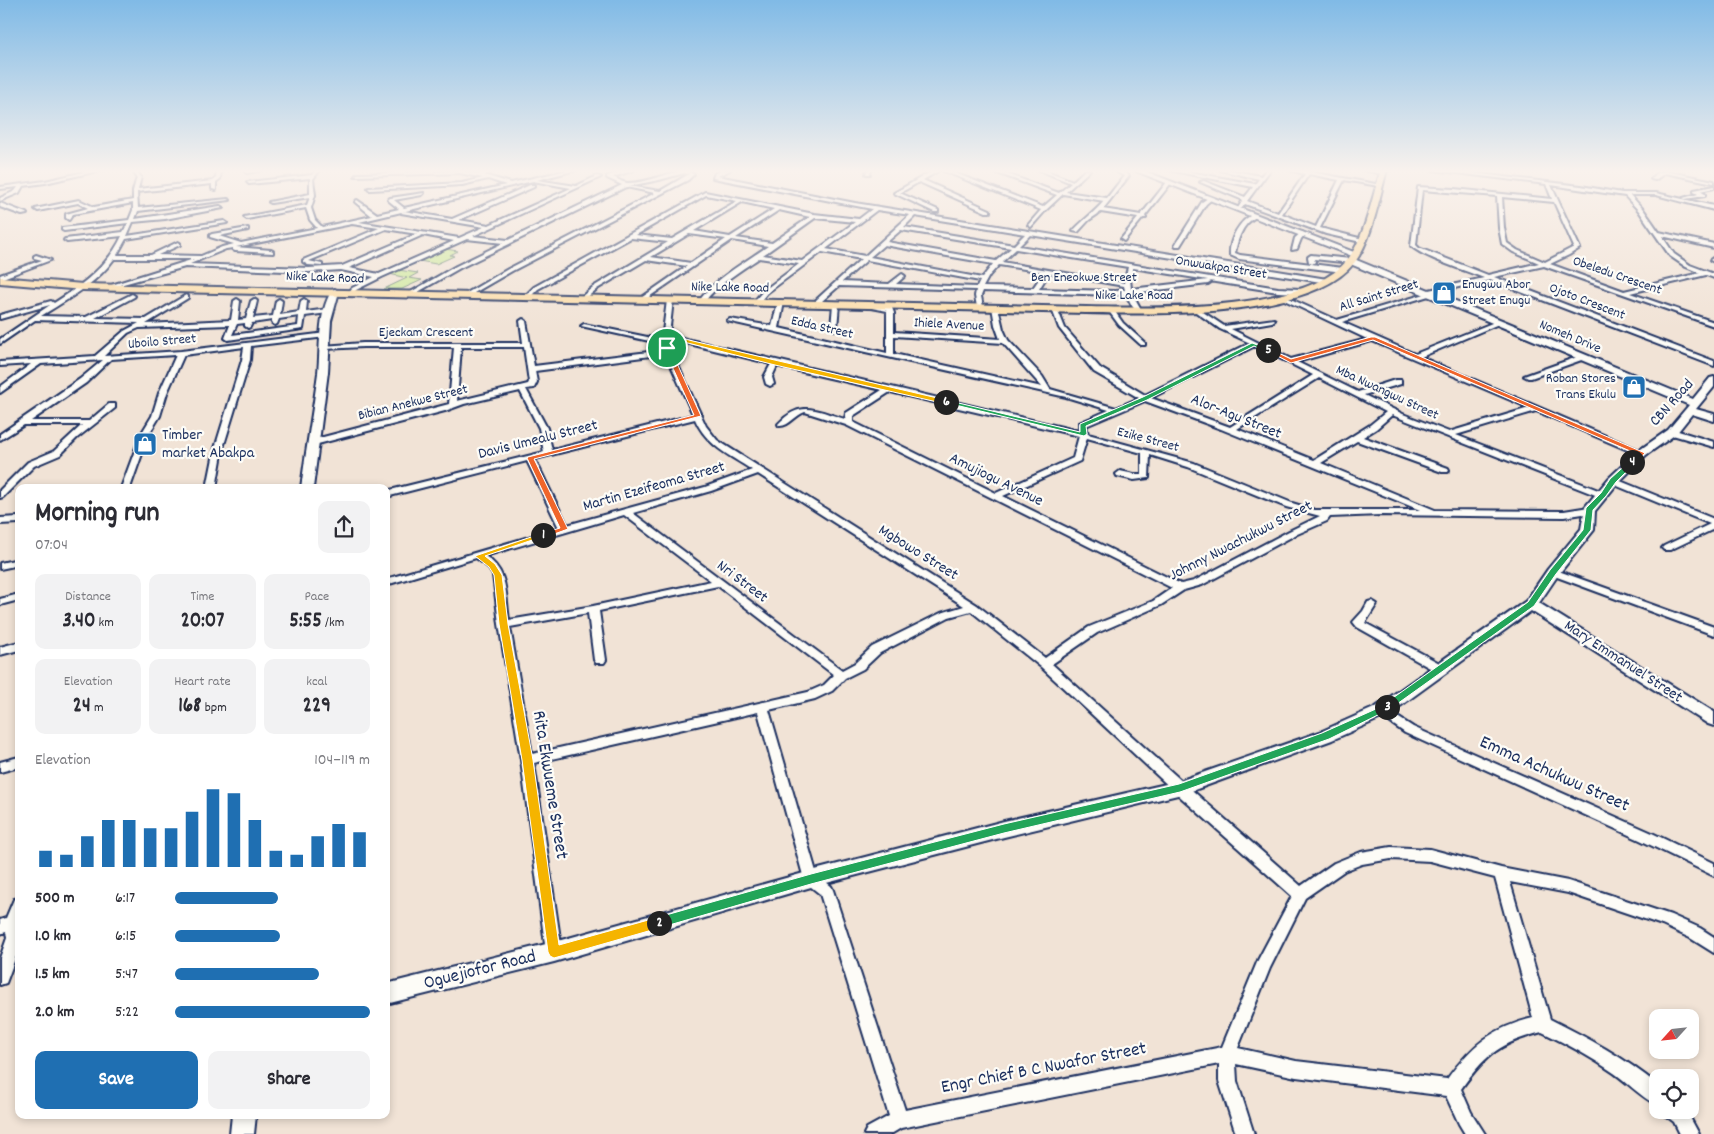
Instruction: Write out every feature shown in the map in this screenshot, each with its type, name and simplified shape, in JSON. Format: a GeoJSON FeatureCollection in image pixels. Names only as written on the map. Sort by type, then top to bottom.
{"type":"FeatureCollection","features":[{"type":"Feature","properties":{"kind":"main road"},"geometry":{"type":"LineString","coordinates":[[1272,223],[1356,253]]}},
{"type":"Feature","properties":{"kind":"main road","name":"Nike Lake Road"},"geometry":{"type":"LineString","coordinates":[[0,278],[107,288],[781,302],[904,307],[995,307],[1139,311],[1196,309],[1244,304],[1282,297],[1327,281],[1343,270],[1356,253],[1366,223]]}},
{"type":"Feature","properties":{"kind":"main road","name":"Nomeh Drive"},"geometry":{"type":"LineString","coordinates":[[1356,253],[1428,293],[1583,358],[1714,418]]}},
{"type":"Feature","properties":{"kind":"main road"},"geometry":{"type":"LineString","coordinates":[[307,484],[328,310],[335,292]]}},
{"type":"Feature","properties":{"kind":"main road","name":"CBN Road"},"geometry":{"type":"LineString","coordinates":[[1589,510],[1613,481],[1642,453],[1672,432],[1692,407],[1709,393],[1714,380]]}},
{"type":"Feature","properties":{"kind":"main road","name":"Oguejiofor Road"},"geometry":{"type":"LineString","coordinates":[[390,993],[554,952],[811,879],[1004,829],[1180,788],[1326,736],[1382,710],[1531,604],[1553,572],[1587,530],[1589,510]]}},
{"type":"Feature","properties":{"kind":"main road","name":"Mary Emmanuel Street"},"geometry":{"type":"LineString","coordinates":[[1531,604],[1714,720]]}},
{"type":"Feature","properties":{"kind":"main road"},"geometry":{"type":"LineString","coordinates":[[242,1134],[244,1119]]}},
{"type":"Feature","properties":{"kind":"street"},"geometry":{"type":"LineString","coordinates":[[64,229],[114,223]]}},
{"type":"Feature","properties":{"kind":"street"},"geometry":{"type":"LineString","coordinates":[[0,342],[83,287],[99,274],[114,257],[129,223]]}},
{"type":"Feature","properties":{"kind":"street"},"geometry":{"type":"LineString","coordinates":[[67,240],[123,236],[224,223]]}},
{"type":"Feature","properties":{"kind":"street"},"geometry":{"type":"LineString","coordinates":[[316,223],[321,229]]}},
{"type":"Feature","properties":{"kind":"street"},"geometry":{"type":"LineString","coordinates":[[107,288],[184,266],[224,248],[343,223]]}},
{"type":"Feature","properties":{"kind":"street"},"geometry":{"type":"LineString","coordinates":[[359,223],[460,240]]}},
{"type":"Feature","properties":{"kind":"street"},"geometry":{"type":"LineString","coordinates":[[471,223],[489,226]]}},
{"type":"Feature","properties":{"kind":"street"},"geometry":{"type":"LineString","coordinates":[[351,293],[354,289],[380,276],[496,223]]}},
{"type":"Feature","properties":{"kind":"street"},"geometry":{"type":"LineString","coordinates":[[411,294],[458,267],[548,223]]}},
{"type":"Feature","properties":{"kind":"street"},"geometry":{"type":"LineString","coordinates":[[467,295],[600,223]]}},
{"type":"Feature","properties":{"kind":"street"},"geometry":{"type":"LineString","coordinates":[[527,297],[536,288],[651,223]]}},
{"type":"Feature","properties":{"kind":"street"},"geometry":{"type":"LineString","coordinates":[[583,298],[595,288],[703,223]]}},
{"type":"Feature","properties":{"kind":"street"},"geometry":{"type":"LineString","coordinates":[[641,300],[755,223]]}},
{"type":"Feature","properties":{"kind":"street"},"geometry":{"type":"LineString","coordinates":[[702,301],[708,293],[804,223]]}},
{"type":"Feature","properties":{"kind":"street"},"geometry":{"type":"LineString","coordinates":[[760,302],[759,299],[765,292],[857,223]]}},
{"type":"Feature","properties":{"kind":"street"},"geometry":{"type":"LineString","coordinates":[[821,303],[818,301],[905,223]]}},
{"type":"Feature","properties":{"kind":"street"},"geometry":{"type":"LineString","coordinates":[[969,223],[1327,281]]}},
{"type":"Feature","properties":{"kind":"street"},"geometry":{"type":"LineString","coordinates":[[1076,231],[1084,223]]}},
{"type":"Feature","properties":{"kind":"street"},"geometry":{"type":"LineString","coordinates":[[1124,239],[1138,223]]}},
{"type":"Feature","properties":{"kind":"street"},"geometry":{"type":"LineString","coordinates":[[1178,245],[1191,223]]}},
{"type":"Feature","properties":{"kind":"street"},"geometry":{"type":"LineString","coordinates":[[1245,223],[1232,254],[1247,258],[1343,270]]}},
{"type":"Feature","properties":{"kind":"street"},"geometry":{"type":"LineString","coordinates":[[1300,223],[1317,229],[1356,253]]}},
{"type":"Feature","properties":{"kind":"street"},"geometry":{"type":"LineString","coordinates":[[1317,229],[1320,223]]}},
{"type":"Feature","properties":{"kind":"street","name":"Ojoto Crescent"},"geometry":{"type":"LineString","coordinates":[[1416,223],[1414,246],[1714,364]]}},
{"type":"Feature","properties":{"kind":"street","name":"Obeledu Crescent"},"geometry":{"type":"LineString","coordinates":[[1502,223],[1505,244],[1516,252],[1542,264],[1714,324]]}},
{"type":"Feature","properties":{"kind":"street","name":"All Saint Street"},"geometry":{"type":"LineString","coordinates":[[1336,322],[1428,293],[1542,264],[1568,255],[1577,248],[1565,223]]}},
{"type":"Feature","properties":{"kind":"street"},"geometry":{"type":"LineString","coordinates":[[1649,223],[1676,258],[1714,276]]}},
{"type":"Feature","properties":{"kind":"street"},"geometry":{"type":"LineString","coordinates":[[380,276],[305,261],[384,228]]}},
{"type":"Feature","properties":{"kind":"street","name":"Onwuakpa Street"},"geometry":{"type":"LineString","coordinates":[[900,228],[1220,281],[1278,290],[1302,291]]}},
{"type":"Feature","properties":{"kind":"street"},"geometry":{"type":"LineString","coordinates":[[240,245],[212,236],[246,229]]}},
{"type":"Feature","properties":{"kind":"street"},"geometry":{"type":"LineString","coordinates":[[688,232],[774,245]]}},
{"type":"Feature","properties":{"kind":"street"},"geometry":{"type":"LineString","coordinates":[[980,307],[976,298],[982,280],[1029,233]]}},
{"type":"Feature","properties":{"kind":"street"},"geometry":{"type":"LineString","coordinates":[[1656,233],[1714,246]]}},
{"type":"Feature","properties":{"kind":"street"},"geometry":{"type":"LineString","coordinates":[[184,266],[309,270],[343,268],[422,234]]}},
{"type":"Feature","properties":{"kind":"street"},"geometry":{"type":"LineString","coordinates":[[1294,249],[1298,238],[1302,234]]}},
{"type":"Feature","properties":{"kind":"street"},"geometry":{"type":"LineString","coordinates":[[628,236],[672,242]]}},
{"type":"Feature","properties":{"kind":"street"},"geometry":{"type":"LineString","coordinates":[[466,237],[509,242]]}},
{"type":"Feature","properties":{"kind":"street"},"geometry":{"type":"LineString","coordinates":[[884,243],[1127,285]]}},
{"type":"Feature","properties":{"kind":"street"},"geometry":{"type":"LineString","coordinates":[[151,256],[178,244]]}},
{"type":"Feature","properties":{"kind":"street"},"geometry":{"type":"LineString","coordinates":[[224,248],[271,252]]}},
{"type":"Feature","properties":{"kind":"street"},"geometry":{"type":"LineString","coordinates":[[822,250],[982,280]]}},
{"type":"Feature","properties":{"kind":"street"},"geometry":{"type":"LineString","coordinates":[[1312,262],[1311,257],[1356,253]]}},
{"type":"Feature","properties":{"kind":"street"},"geometry":{"type":"LineString","coordinates":[[0,278],[48,260],[36,256]]}},
{"type":"Feature","properties":{"kind":"street"},"geometry":{"type":"LineString","coordinates":[[758,256],[804,263]]}},
{"type":"Feature","properties":{"kind":"street"},"geometry":{"type":"LineString","coordinates":[[114,257],[206,257]]}},
{"type":"Feature","properties":{"kind":"street"},"geometry":{"type":"LineString","coordinates":[[645,258],[690,265]]}},
{"type":"Feature","properties":{"kind":"street"},"geometry":{"type":"LineString","coordinates":[[1131,266],[1127,285],[1132,304],[1139,311]]}},
{"type":"Feature","properties":{"kind":"street"},"geometry":{"type":"LineString","coordinates":[[1035,290],[1048,271]]}},
{"type":"Feature","properties":{"kind":"street"},"geometry":{"type":"LineString","coordinates":[[1625,292],[1706,273]]}},
{"type":"Feature","properties":{"kind":"street"},"geometry":{"type":"LineString","coordinates":[[890,286],[902,276]]}},
{"type":"Feature","properties":{"kind":"street","name":"Ben Eneokwe Street"},"geometry":{"type":"LineString","coordinates":[[838,284],[978,290],[1129,292],[1220,281]]}},
{"type":"Feature","properties":{"kind":"street"},"geometry":{"type":"LineString","coordinates":[[88,319],[132,296]]}},
{"type":"Feature","properties":{"kind":"street"},"geometry":{"type":"LineString","coordinates":[[96,359],[126,332],[186,297]]}},
{"type":"Feature","properties":{"kind":"street"},"geometry":{"type":"LineString","coordinates":[[1282,297],[1642,453]]}},
{"type":"Feature","properties":{"kind":"street"},"geometry":{"type":"LineString","coordinates":[[0,317],[64,300]]}},
{"type":"Feature","properties":{"kind":"street"},"geometry":{"type":"LineString","coordinates":[[666,339],[670,300]]}},
{"type":"Feature","properties":{"kind":"street"},"geometry":{"type":"LineString","coordinates":[[237,301],[234,323],[228,338],[301,328],[304,301]]}},
{"type":"Feature","properties":{"kind":"street"},"geometry":{"type":"LineString","coordinates":[[246,336],[254,301]]}},
{"type":"Feature","properties":{"kind":"street"},"geometry":{"type":"LineString","coordinates":[[269,342],[277,318],[279,301]]}},
{"type":"Feature","properties":{"kind":"street","name":"Edda Street"},"geometry":{"type":"LineString","coordinates":[[781,302],[775,329],[1068,395],[1116,410]]}},
{"type":"Feature","properties":{"kind":"street"},"geometry":{"type":"LineString","coordinates":[[834,328],[836,304]]}},
{"type":"Feature","properties":{"kind":"street"},"geometry":{"type":"LineString","coordinates":[[854,304],[855,307],[890,309],[904,307],[964,310]]}},
{"type":"Feature","properties":{"kind":"street"},"geometry":{"type":"LineString","coordinates":[[995,307],[999,329],[1005,341],[1042,381],[1048,391]]}},
{"type":"Feature","properties":{"kind":"street"},"geometry":{"type":"LineString","coordinates":[[890,309],[892,334],[890,356]]}},
{"type":"Feature","properties":{"kind":"street","name":"Alor-Agu Street"},"geometry":{"type":"LineString","coordinates":[[1055,309],[1062,328],[1097,370],[1145,398],[1436,513]]}},
{"type":"Feature","properties":{"kind":"street","name":"Mba Nwangwu Street"},"geometry":{"type":"LineString","coordinates":[[1196,309],[1222,328],[1391,412],[1603,495]]}},
{"type":"Feature","properties":{"kind":"street"},"geometry":{"type":"LineString","coordinates":[[137,326],[193,327],[250,322],[328,310]]}},
{"type":"Feature","properties":{"kind":"street"},"geometry":{"type":"LineString","coordinates":[[1111,310],[1121,324],[1143,344]]}},
{"type":"Feature","properties":{"kind":"street"},"geometry":{"type":"LineString","coordinates":[[34,318],[146,321]]}},
{"type":"Feature","properties":{"kind":"street"},"geometry":{"type":"LineString","coordinates":[[1222,328],[1272,320]]}},
{"type":"Feature","properties":{"kind":"street"},"geometry":{"type":"LineString","coordinates":[[523,321],[533,382],[530,386],[522,388],[542,428],[549,454]]}},
{"type":"Feature","properties":{"kind":"street"},"geometry":{"type":"LineString","coordinates":[[730,322],[775,329]]}},
{"type":"Feature","properties":{"kind":"street"},"geometry":{"type":"LineString","coordinates":[[1417,356],[1499,322]]}},
{"type":"Feature","properties":{"kind":"street","name":"Ezike Street"},"geometry":{"type":"LineString","coordinates":[[584,326],[666,339],[1084,434],[1191,465],[1300,509],[1326,514]]}},
{"type":"Feature","properties":{"kind":"street","name":"Ihiele Avenue"},"geometry":{"type":"LineString","coordinates":[[892,334],[1005,341]]}},
{"type":"Feature","properties":{"kind":"street","name":"Uboilo Street"},"geometry":{"type":"LineString","coordinates":[[0,364],[181,354],[326,335]]}},
{"type":"Feature","properties":{"kind":"street"},"geometry":{"type":"LineString","coordinates":[[1291,361],[1373,338]]}},
{"type":"Feature","properties":{"kind":"street","name":"Mgbowo Street"},"geometry":{"type":"LineString","coordinates":[[666,339],[669,352],[697,416],[714,442],[973,607],[1045,664],[1180,788],[1300,894]]}},
{"type":"Feature","properties":{"kind":"street"},"geometry":{"type":"LineString","coordinates":[[996,496],[1077,459],[1084,434],[1082,425],[1145,398],[1254,344]]}},
{"type":"Feature","properties":{"kind":"street","name":"Ejeckam Crescent"},"geometry":{"type":"LineString","coordinates":[[325,347],[363,345],[526,345]]}},
{"type":"Feature","properties":{"kind":"street"},"geometry":{"type":"LineString","coordinates":[[212,484],[219,448],[246,360],[248,346]]}},
{"type":"Feature","properties":{"kind":"street"},"geometry":{"type":"LineString","coordinates":[[453,404],[458,346]]}},
{"type":"Feature","properties":{"kind":"street"},"geometry":{"type":"LineString","coordinates":[[530,370],[669,352]]}},
{"type":"Feature","properties":{"kind":"street"},"geometry":{"type":"LineString","coordinates":[[126,484],[145,434],[156,416],[163,393],[181,354]]}},
{"type":"Feature","properties":{"kind":"street"},"geometry":{"type":"LineString","coordinates":[[1528,376],[1583,358]]}},
{"type":"Feature","properties":{"kind":"street"},"geometry":{"type":"LineString","coordinates":[[0,438],[84,380],[108,359]]}},
{"type":"Feature","properties":{"kind":"street"},"geometry":{"type":"LineString","coordinates":[[0,392],[38,362]]}},
{"type":"Feature","properties":{"kind":"street"},"geometry":{"type":"LineString","coordinates":[[770,384],[768,377],[775,363]]}},
{"type":"Feature","properties":{"kind":"street"},"geometry":{"type":"LineString","coordinates":[[1230,430],[1319,375]]}},
{"type":"Feature","properties":{"kind":"street"},"geometry":{"type":"LineString","coordinates":[[1357,394],[1398,382]]}},
{"type":"Feature","properties":{"kind":"street","name":"Bibian Anekwe Street"},"geometry":{"type":"LineString","coordinates":[[311,443],[442,409],[453,404],[506,394],[522,388]]}},
{"type":"Feature","properties":{"kind":"street"},"geometry":{"type":"LineString","coordinates":[[849,423],[849,415],[889,389]]}},
{"type":"Feature","properties":{"kind":"street"},"geometry":{"type":"LineString","coordinates":[[0,495],[32,464],[57,453],[64,445],[112,406]]}},
{"type":"Feature","properties":{"kind":"street"},"geometry":{"type":"LineString","coordinates":[[1448,435],[1538,408]]}},
{"type":"Feature","properties":{"kind":"street","name":"Amujiogu Avenue"},"geometry":{"type":"LineString","coordinates":[[782,424],[797,412],[805,410],[849,423],[1180,588]]}},
{"type":"Feature","properties":{"kind":"street"},"geometry":{"type":"LineString","coordinates":[[1314,464],[1371,428],[1391,412]]}},
{"type":"Feature","properties":{"kind":"street","name":"Davis Umealu Street"},"geometry":{"type":"LineString","coordinates":[[390,493],[697,416]]}},
{"type":"Feature","properties":{"kind":"street"},"geometry":{"type":"LineString","coordinates":[[23,423],[90,423]]}},
{"type":"Feature","properties":{"kind":"street"},"geometry":{"type":"LineString","coordinates":[[1672,432],[1714,444]]}},
{"type":"Feature","properties":{"kind":"street"},"geometry":{"type":"LineString","coordinates":[[1355,437],[1445,470]]}},
{"type":"Feature","properties":{"kind":"street"},"geometry":{"type":"LineString","coordinates":[[1120,474],[1134,477],[1146,476],[1146,452]]}},
{"type":"Feature","properties":{"kind":"street"},"geometry":{"type":"LineString","coordinates":[[530,458],[564,529]]}},
{"type":"Feature","properties":{"kind":"street","name":"Martin Ezeifeoma Street"},"geometry":{"type":"LineString","coordinates":[[390,581],[479,556],[564,529],[708,489],[757,471]]}},
{"type":"Feature","properties":{"kind":"street"},"geometry":{"type":"LineString","coordinates":[[1613,481],[1714,524]]}},
{"type":"Feature","properties":{"kind":"street","name":"Johnny Nwachukwu Street"},"geometry":{"type":"LineString","coordinates":[[1045,664],[1093,630],[1157,603],[1180,588],[1198,582],[1245,559],[1292,532],[1324,519],[1326,514],[1381,512],[1564,514],[1589,510]]}},
{"type":"Feature","properties":{"kind":"street","name":"Nri Street"},"geometry":{"type":"LineString","coordinates":[[626,512],[841,675]]}},
{"type":"Feature","properties":{"kind":"street"},"geometry":{"type":"LineString","coordinates":[[0,521],[15,520]]}},
{"type":"Feature","properties":{"kind":"street"},"geometry":{"type":"LineString","coordinates":[[1667,548],[1714,524]]}},
{"type":"Feature","properties":{"kind":"street","name":"Rita Ekwueme Street"},"geometry":{"type":"LineString","coordinates":[[479,556],[492,565],[498,575],[504,624],[527,760],[554,952]]}},
{"type":"Feature","properties":{"kind":"street"},"geometry":{"type":"LineString","coordinates":[[0,566],[15,563]]}},
{"type":"Feature","properties":{"kind":"street"},"geometry":{"type":"LineString","coordinates":[[1553,572],[1714,631]]}},
{"type":"Feature","properties":{"kind":"street"},"geometry":{"type":"LineString","coordinates":[[504,624],[593,609],[719,583]]}},
{"type":"Feature","properties":{"kind":"street"},"geometry":{"type":"LineString","coordinates":[[0,602],[15,598]]}},
{"type":"Feature","properties":{"kind":"street"},"geometry":{"type":"LineString","coordinates":[[1372,604],[1367,613],[1358,622],[1360,625],[1441,669]]}},
{"type":"Feature","properties":{"kind":"street"},"geometry":{"type":"LineString","coordinates":[[527,760],[811,696],[828,688],[841,675],[859,666],[876,650],[945,615],[973,607]]}},
{"type":"Feature","properties":{"kind":"street"},"geometry":{"type":"LineString","coordinates":[[593,609],[600,660]]}},
{"type":"Feature","properties":{"kind":"street"},"geometry":{"type":"LineString","coordinates":[[0,651],[15,647]]}},
{"type":"Feature","properties":{"kind":"street"},"geometry":{"type":"LineString","coordinates":[[764,708],[811,879],[826,890],[899,1120]]}},
{"type":"Feature","properties":{"kind":"street","name":"Emma Achukwu Street"},"geometry":{"type":"LineString","coordinates":[[1382,710],[1409,730],[1645,836],[1714,870]]}},
{"type":"Feature","properties":{"kind":"street"},"geometry":{"type":"LineString","coordinates":[[0,767],[15,763]]}},
{"type":"Feature","properties":{"kind":"street"},"geometry":{"type":"LineString","coordinates":[[1245,1134],[1228,1081],[1227,1054],[1263,965],[1300,894],[1339,867],[1361,858],[1391,853],[1430,855],[1501,874],[1568,887],[1666,920],[1695,933],[1714,946]]}},
{"type":"Feature","properties":{"kind":"street"},"geometry":{"type":"LineString","coordinates":[[1501,874],[1543,1024]]}},
{"type":"Feature","properties":{"kind":"street"},"geometry":{"type":"LineString","coordinates":[[0,978],[15,938],[6,925],[15,910]]}},
{"type":"Feature","properties":{"kind":"street"},"geometry":{"type":"LineString","coordinates":[[1451,1088],[1480,1050],[1493,1040],[1543,1024],[1591,1047],[1649,1089]]}},
{"type":"Feature","properties":{"kind":"street"},"geometry":{"type":"LineString","coordinates":[[1227,1054],[1296,1069],[1451,1088]]}},
{"type":"Feature","properties":{"kind":"street","name":"Engr Chief B C Nwafor Street"},"geometry":{"type":"LineString","coordinates":[[879,1133],[899,1120],[1227,1054]]}},
{"type":"Feature","properties":{"kind":"street"},"geometry":{"type":"LineString","coordinates":[[1451,1088],[1465,1118],[1476,1134]]}},
{"type":"Feature","properties":{"kind":"street"},"geometry":{"type":"LineString","coordinates":[[1682,1119],[1690,1134]]}},
{"type":"Feature","properties":{"kind":"green space"},"geometry":{"type":"Polygon","coordinates":[[[445,249],[458,251],[450,255],[454,256],[436,264],[419,261],[445,249]]]}},
{"type":"Feature","properties":{"kind":"green space"},"geometry":{"type":"Polygon","coordinates":[[[398,270],[418,273],[409,278],[422,280],[402,289],[384,289],[407,278],[389,274],[398,270]]]}},
{"type":"Feature","properties":{"kind":"place","name":"Enugwu Abor Street Enugu"},"geometry":{"type":"Point","coordinates":[1444,293]}},
{"type":"Feature","properties":{"kind":"place","name":"Roban Stores Trans Ekulu"},"geometry":{"type":"Point","coordinates":[1634,387]}},
{"type":"Feature","properties":{"kind":"place","name":"Timber market Abakpa"},"geometry":{"type":"Point","coordinates":[145,444]}},
{"type":"Feature","properties":{"kind":"route"},"geometry":{"type":"LineString","coordinates":[[665,336],[1084,434],[1082,425],[1145,398],[1254,344],[1291,361],[1373,338],[1642,453],[1613,481],[1589,510],[1587,530],[1553,572],[1531,604],[1382,710],[1326,736],[1180,788],[1004,829],[811,879],[554,952],[527,760],[504,624],[498,575],[492,565],[479,556],[564,529],[530,458],[697,416],[667,348],[665,336]]}}]}
